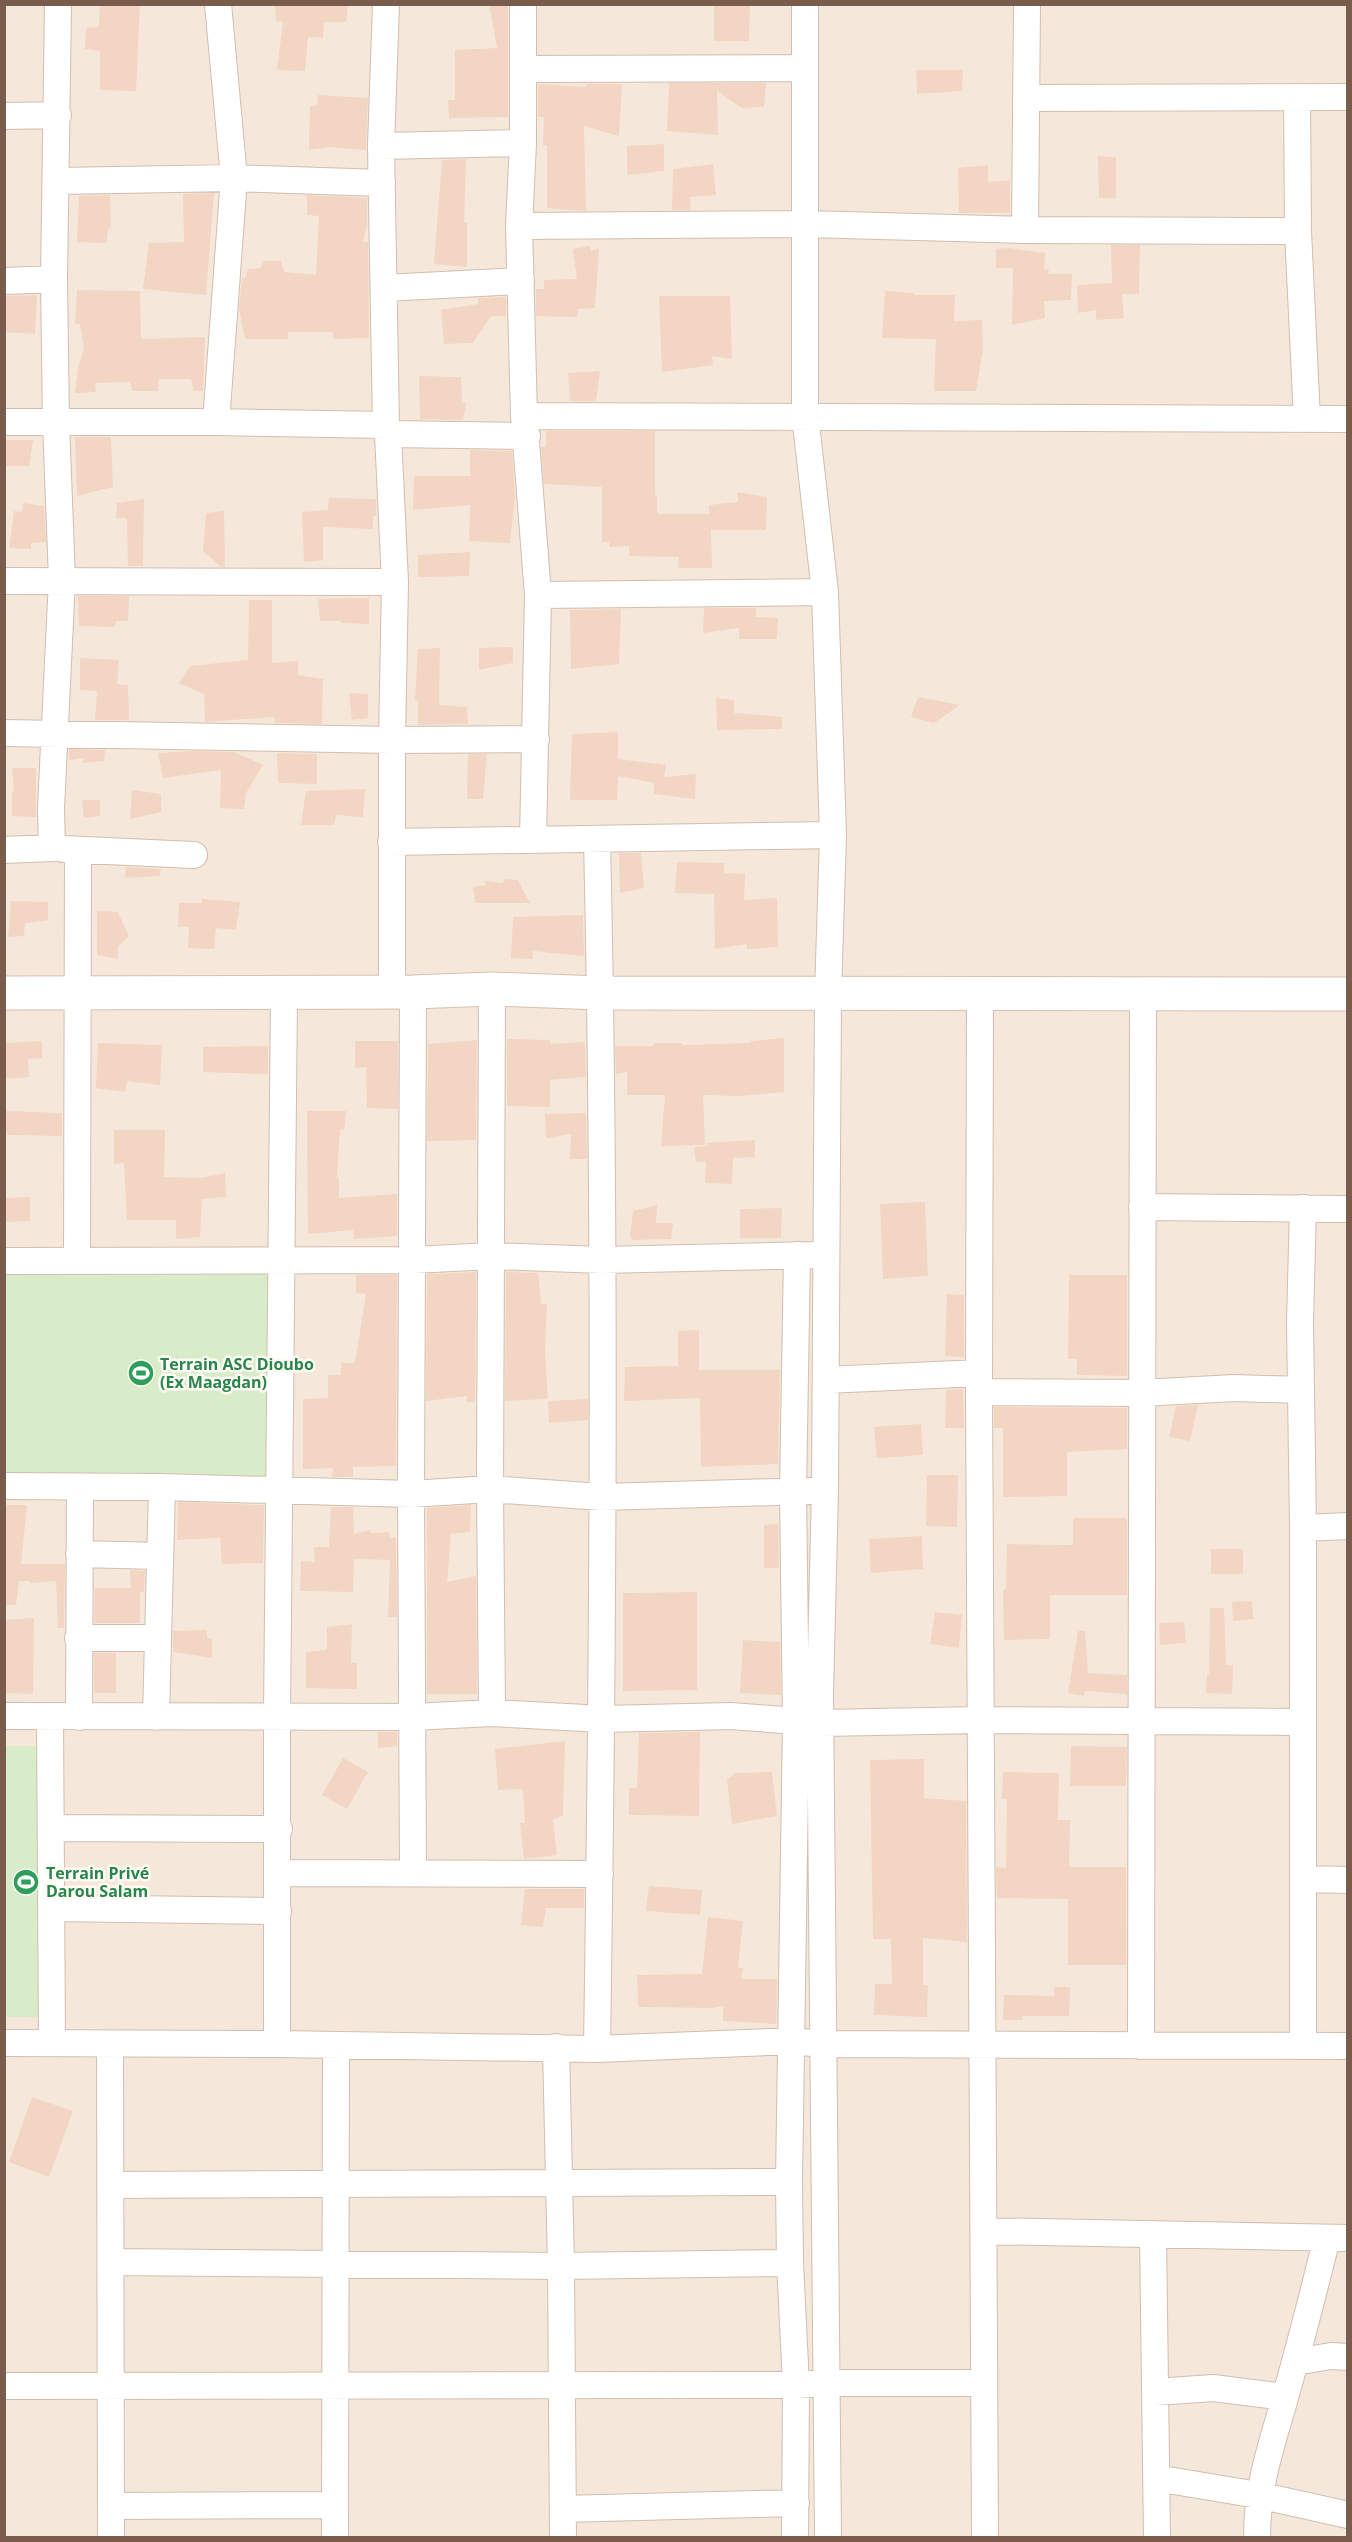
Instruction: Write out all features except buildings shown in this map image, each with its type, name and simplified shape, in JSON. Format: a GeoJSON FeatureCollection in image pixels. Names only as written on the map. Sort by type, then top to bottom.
{"type":"FeatureCollection","features":[{"type":"Feature","properties":{"kind":"main road"},"geometry":{"type":"LineString","coordinates":[[4,993],[284,993],[492,989],[600,993],[1347,994]]}},
{"type":"Feature","properties":{"kind":"street"},"geometry":{"type":"LineString","coordinates":[[52,848],[51,808],[63,580],[56,422],[54,279],[58,4]]}},
{"type":"Feature","properties":{"kind":"street"},"geometry":{"type":"LineString","coordinates":[[216,422],[234,178],[218,4]]}},
{"type":"Feature","properties":{"kind":"street"},"geometry":{"type":"LineString","coordinates":[[386,4],[381,146],[387,429],[395,582],[391,842],[402,992],[413,1260],[411,1494],[413,1872]]}},
{"type":"Feature","properties":{"kind":"street"},"geometry":{"type":"LineString","coordinates":[[523,4],[523,143],[519,226],[526,426],[538,595],[533,840]]}},
{"type":"Feature","properties":{"kind":"street"},"geometry":{"type":"LineString","coordinates":[[806,4],[805,416],[825,592],[833,835],[828,994],[825,1490],[820,1695],[828,2538]]}},
{"type":"Feature","properties":{"kind":"street"},"geometry":{"type":"LineString","coordinates":[[1025,230],[1027,4]]}},
{"type":"Feature","properties":{"kind":"street"},"geometry":{"type":"LineString","coordinates":[[523,69],[805,68]]}},
{"type":"Feature","properties":{"kind":"street"},"geometry":{"type":"LineString","coordinates":[[1297,97],[1298,231],[1307,418]]}},
{"type":"Feature","properties":{"kind":"street"},"geometry":{"type":"LineString","coordinates":[[1026,98],[1347,97]]}},
{"type":"Feature","properties":{"kind":"street"},"geometry":{"type":"LineString","coordinates":[[4,116],[58,115]]}},
{"type":"Feature","properties":{"kind":"street"},"geometry":{"type":"LineString","coordinates":[[381,146],[523,143]]}},
{"type":"Feature","properties":{"kind":"street"},"geometry":{"type":"LineString","coordinates":[[57,181],[234,178],[382,183]]}},
{"type":"Feature","properties":{"kind":"street"},"geometry":{"type":"LineString","coordinates":[[519,226],[806,224],[1025,230],[1298,231]]}},
{"type":"Feature","properties":{"kind":"street"},"geometry":{"type":"LineString","coordinates":[[4,281],[54,279]]}},
{"type":"Feature","properties":{"kind":"street"},"geometry":{"type":"LineString","coordinates":[[384,288],[521,280]]}},
{"type":"Feature","properties":{"kind":"street"},"geometry":{"type":"LineString","coordinates":[[4,422],[216,422],[387,429],[805,416],[1347,419]]}},
{"type":"Feature","properties":{"kind":"street"},"geometry":{"type":"LineString","coordinates":[[4,581],[395,582]]}},
{"type":"Feature","properties":{"kind":"street"},"geometry":{"type":"LineString","coordinates":[[538,595],[825,592]]}},
{"type":"Feature","properties":{"kind":"street"},"geometry":{"type":"LineString","coordinates":[[4,733],[392,740],[536,739]]}},
{"type":"Feature","properties":{"kind":"street"},"geometry":{"type":"LineString","coordinates":[[391,842],[833,835]]}},
{"type":"Feature","properties":{"kind":"street"},"geometry":{"type":"LineString","coordinates":[[597,839],[602,1260],[603,1719],[597,2049]]}},
{"type":"Feature","properties":{"kind":"street"},"geometry":{"type":"LineString","coordinates":[[4,850],[52,848],[194,855]]}},
{"type":"Feature","properties":{"kind":"street"},"geometry":{"type":"LineString","coordinates":[[77,1260],[78,850]]}},
{"type":"Feature","properties":{"kind":"street"},"geometry":{"type":"LineString","coordinates":[[492,989],[490,1489],[492,1713]]}},
{"type":"Feature","properties":{"kind":"street"},"geometry":{"type":"LineString","coordinates":[[277,2044],[279,1829],[277,1717],[284,993]]}},
{"type":"Feature","properties":{"kind":"street"},"geometry":{"type":"LineString","coordinates":[[980,993],[980,1720],[985,2538]]}},
{"type":"Feature","properties":{"kind":"street"},"geometry":{"type":"LineString","coordinates":[[1140,2046],[1143,994]]}},
{"type":"Feature","properties":{"kind":"street"},"geometry":{"type":"LineString","coordinates":[[1142,1207],[1347,1209]]}},
{"type":"Feature","properties":{"kind":"street"},"geometry":{"type":"LineString","coordinates":[[1303,1208],[1301,1390],[1303,2046]]}},
{"type":"Feature","properties":{"kind":"street"},"geometry":{"type":"LineString","coordinates":[[4,1261],[413,1260],[492,1256],[602,1260],[826,1254]]}},
{"type":"Feature","properties":{"kind":"street"},"geometry":{"type":"LineString","coordinates":[[795,2538],[796,2385],[789,2182],[796,1722],[793,1491],[797,1255]]}},
{"type":"Feature","properties":{"kind":"street"},"geometry":{"type":"LineString","coordinates":[[826,1380],[979,1383],[1141,1393],[1234,1388],[1301,1390]]}},
{"type":"Feature","properties":{"kind":"street"},"geometry":{"type":"LineString","coordinates":[[4,1486],[162,1486],[411,1494],[490,1489],[602,1497],[825,1490]]}},
{"type":"Feature","properties":{"kind":"street"},"geometry":{"type":"LineString","coordinates":[[156,1717],[162,1486]]}},
{"type":"Feature","properties":{"kind":"street"},"geometry":{"type":"LineString","coordinates":[[79,1717],[80,1487]]}},
{"type":"Feature","properties":{"kind":"street"},"geometry":{"type":"LineString","coordinates":[[1303,1528],[1347,1526]]}},
{"type":"Feature","properties":{"kind":"street"},"geometry":{"type":"LineString","coordinates":[[80,1554],[160,1556]]}},
{"type":"Feature","properties":{"kind":"street"},"geometry":{"type":"LineString","coordinates":[[78,1638],[158,1638]]}},
{"type":"Feature","properties":{"kind":"street"},"geometry":{"type":"LineString","coordinates":[[4,1716],[412,1718],[492,1713],[603,1719],[689,1716],[822,1724],[980,1720],[1303,1722]]}},
{"type":"Feature","properties":{"kind":"street"},"geometry":{"type":"LineString","coordinates":[[50,1717],[52,2043]]}},
{"type":"Feature","properties":{"kind":"street"},"geometry":{"type":"LineString","coordinates":[[51,1828],[279,1829]]}},
{"type":"Feature","properties":{"kind":"street"},"geometry":{"type":"LineString","coordinates":[[279,1873],[600,1874]]}},
{"type":"Feature","properties":{"kind":"street"},"geometry":{"type":"LineString","coordinates":[[1304,1879],[1347,1880]]}},
{"type":"Feature","properties":{"kind":"street"},"geometry":{"type":"LineString","coordinates":[[51,1908],[278,1911]]}},
{"type":"Feature","properties":{"kind":"street"},"geometry":{"type":"LineString","coordinates":[[4,2043],[597,2049],[792,2041],[823,2044],[1347,2046]]}},
{"type":"Feature","properties":{"kind":"street"},"geometry":{"type":"LineString","coordinates":[[110,2044],[111,2538]]}},
{"type":"Feature","properties":{"kind":"street"},"geometry":{"type":"LineString","coordinates":[[335,2538],[336,2045]]}},
{"type":"Feature","properties":{"kind":"street"},"geometry":{"type":"LineString","coordinates":[[556,2047],[561,2266],[560,2385],[563,2538]]}},
{"type":"Feature","properties":{"kind":"street"},"geometry":{"type":"LineString","coordinates":[[111,2185],[789,2182]]}},
{"type":"Feature","properties":{"kind":"street"},"geometry":{"type":"LineString","coordinates":[[984,2230],[1337,2238],[1264,2463],[1258,2494],[1257,2538]]}},
{"type":"Feature","properties":{"kind":"street"},"geometry":{"type":"LineString","coordinates":[[1153,2234],[1157,2538]]}},
{"type":"Feature","properties":{"kind":"street"},"geometry":{"type":"LineString","coordinates":[[111,2262],[336,2262],[561,2266],[790,2263]]}},
{"type":"Feature","properties":{"kind":"street"},"geometry":{"type":"LineString","coordinates":[[1295,2362],[1331,2356],[1347,2357]]}},
{"type":"Feature","properties":{"kind":"street"},"geometry":{"type":"LineString","coordinates":[[4,2386],[984,2383]]}},
{"type":"Feature","properties":{"kind":"street"},"geometry":{"type":"LineString","coordinates":[[1155,2392],[1213,2388],[1285,2397]]}},
{"type":"Feature","properties":{"kind":"street"},"geometry":{"type":"LineString","coordinates":[[1156,2478],[1258,2494],[1347,2514]]}},
{"type":"Feature","properties":{"kind":"street"},"geometry":{"type":"LineString","coordinates":[[563,2509],[796,2503]]}},
{"type":"Feature","properties":{"kind":"street"},"geometry":{"type":"LineString","coordinates":[[112,2506],[335,2505]]}},
{"type":"Feature","properties":{"kind":"shaded area"},"geometry":{"type":"Polygon","coordinates":[[[5,5],[1347,5],[1347,2537],[5,2537],[5,5]]]}},
{"type":"Feature","properties":{"kind":"green space","name":"Terrain ASC Dioubo (Ex Maagdan)"},"geometry":{"type":"Polygon","coordinates":[[[4,1268],[278,1268],[276,1478],[5,1478],[4,1268]]]}},
{"type":"Feature","properties":{"kind":"green space","name":"Terrain Privé Darou Salam"},"geometry":{"type":"Polygon","coordinates":[[[5,1746],[49,1746],[47,2017],[5,2017],[5,1746]]]}},
{"type":"Feature","properties":{"kind":"place","name":"Terrain ASC Dioubo (Ex Maagdan)"},"geometry":{"type":"Point","coordinates":[141,1373]}},
{"type":"Feature","properties":{"kind":"place","name":"Terrain Privé Darou Salam"},"geometry":{"type":"Point","coordinates":[26,1882]}}]}
